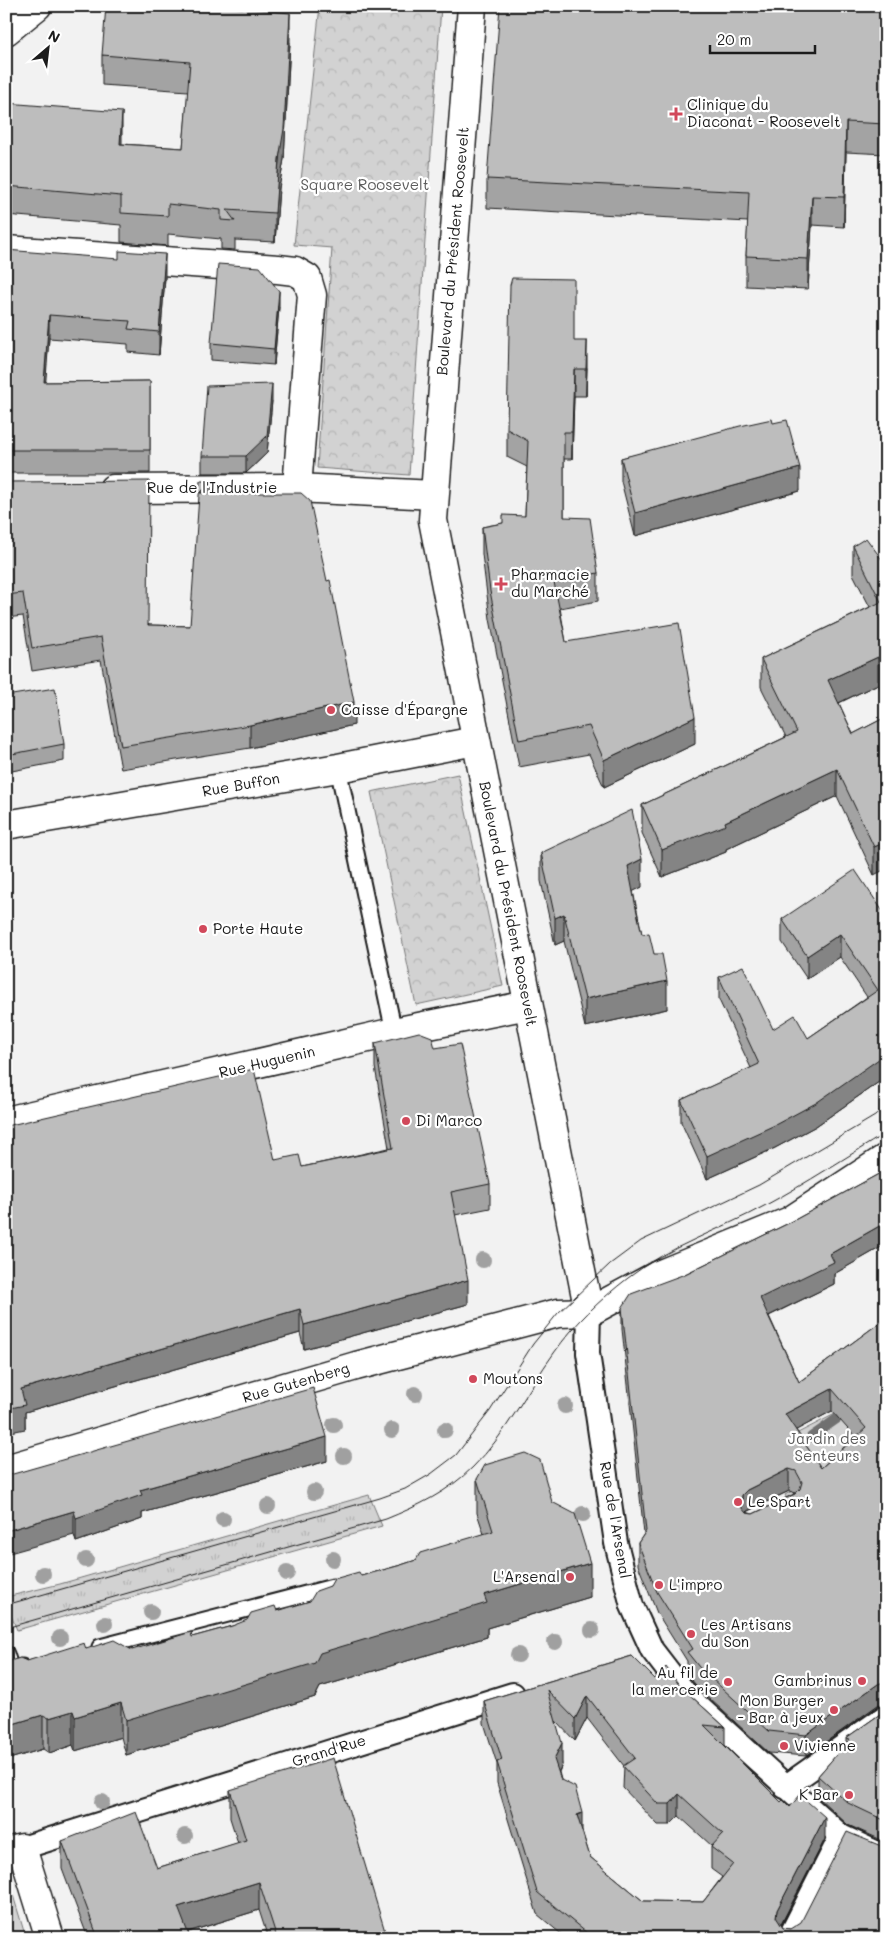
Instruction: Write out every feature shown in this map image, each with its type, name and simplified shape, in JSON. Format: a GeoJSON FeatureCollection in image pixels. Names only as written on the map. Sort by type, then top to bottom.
{"type":"FeatureCollection","features":[{"type":"Feature","properties":{"kind":"street"},"geometry":{"type":"LineString","coordinates":[[6,31],[37,6]]}},
{"type":"Feature","properties":{"kind":"street","name":"Boulevard du Président Roosevelt"},"geometry":{"type":"LineString","coordinates":[[472,6],[433,520],[475,741],[589,1312]]}},
{"type":"Feature","properties":{"kind":"street"},"geometry":{"type":"LineString","coordinates":[[6,250],[295,271],[307,278],[312,295],[297,488],[434,495]]}},
{"type":"Feature","properties":{"kind":"street","name":"Rue de l'Industrie"},"geometry":{"type":"LineString","coordinates":[[84,489],[297,488]]}},
{"type":"Feature","properties":{"kind":"street","name":"Rue Buffon"},"geometry":{"type":"LineString","coordinates":[[6,825],[338,768],[475,741]]}},
{"type":"Feature","properties":{"kind":"street","name":"Rue Huguenin"},"geometry":{"type":"LineString","coordinates":[[6,1121],[394,1032],[528,1005]]}},
{"type":"Feature","properties":{"kind":"street"},"geometry":{"type":"LineString","coordinates":[[589,1312],[656,1276],[790,1221],[886,1158]]}},
{"type":"Feature","properties":{"kind":"street","name":"Rue Gutenberg"},"geometry":{"type":"LineString","coordinates":[[6,1469],[356,1366],[558,1313],[589,1312]]}},
{"type":"Feature","properties":{"kind":"street","name":"Rue de l'Arsenal"},"geometry":{"type":"LineString","coordinates":[[589,1312],[588,1353],[616,1543],[643,1653],[689,1698],[841,1836],[886,1857]]}},
{"type":"Feature","properties":{"kind":"street","name":"Grand'Rue"},"geometry":{"type":"LineString","coordinates":[[14,1850],[534,1688]]}},
{"type":"Feature","properties":{"kind":"street"},"geometry":{"type":"LineString","coordinates":[[786,1787],[886,1716]]}},
{"type":"Feature","properties":{"kind":"street"},"geometry":{"type":"LineString","coordinates":[[789,1938],[841,1836]]}},
{"type":"Feature","properties":{"kind":"street"},"geometry":{"type":"LineString","coordinates":[[14,1850],[50,1938]]}},
{"type":"Feature","properties":{"kind":"lane"},"geometry":{"type":"LineString","coordinates":[[338,768],[394,1032]]}},
{"type":"Feature","properties":{"kind":"lane"},"geometry":{"type":"LineString","coordinates":[[87,1650],[333,1587]]}},
{"type":"Feature","properties":{"kind":"lane"},"geometry":{"type":"LineString","coordinates":[[6,1654],[11,1670],[40,1662]]}},
{"type":"Feature","properties":{"kind":"green space","name":"Square Roosevelt"},"geometry":{"type":"Polygon","coordinates":[[[320,6],[441,6],[409,475],[317,468],[332,248],[294,245],[320,6]]]}},
{"type":"Feature","properties":{"kind":"green space"},"geometry":{"type":"Polygon","coordinates":[[[458,774],[503,986],[416,1005],[371,792],[458,774]]]}},
{"type":"Feature","properties":{"kind":"green space","name":"Jardin des Senteurs"},"geometry":{"type":"Polygon","coordinates":[[[835,1414],[886,1432],[789,1504],[785,1495],[799,1487],[788,1438],[835,1414]]]}},
{"type":"Feature","properties":{"kind":"green space"},"geometry":{"type":"Polygon","coordinates":[[[369,1495],[382,1526],[17,1630],[6,1603],[6,1597],[60,1584],[369,1495]]]}},
{"type":"Feature","properties":{"kind":"green space"},"geometry":{"type":"Polygon","coordinates":[[[6,1879],[9,1882],[26,1938],[6,1938],[6,1879]]]}},
{"type":"Feature","properties":{"kind":"building"},"geometry":{"type":"Polygon","coordinates":[[[106,6],[220,6],[290,13],[284,129],[279,159],[275,213],[227,210],[235,221],[221,220],[221,210],[168,204],[168,216],[121,213],[121,196],[6,186],[6,103],[122,112],[120,144],[183,148],[190,62],[102,55],[106,6]]]}},
{"type":"Feature","properties":{"kind":"building","name":"Clinique du Diaconat - Roosevelt"},"geometry":{"type":"Polygon","coordinates":[[[500,6],[886,6],[886,124],[846,122],[844,197],[812,196],[808,259],[746,256],[749,192],[487,179],[500,6]]]}},
{"type":"Feature","properties":{"kind":"building"},"geometry":{"type":"Polygon","coordinates":[[[6,250],[119,259],[119,251],[165,254],[159,332],[128,329],[130,321],[49,315],[44,382],[150,381],[150,450],[6,450],[6,250]]]}},
{"type":"Feature","properties":{"kind":"building"},"geometry":{"type":"Polygon","coordinates":[[[218,264],[260,267],[279,291],[274,349],[211,343],[218,264]]]}},
{"type":"Feature","properties":{"kind":"building"},"geometry":{"type":"Polygon","coordinates":[[[512,278],[574,279],[574,341],[587,341],[586,369],[574,369],[572,432],[564,432],[564,517],[590,518],[598,573],[554,582],[566,642],[679,623],[695,717],[604,760],[589,726],[519,740],[490,591],[482,527],[503,523],[503,515],[525,516],[528,441],[507,429],[510,285],[512,278]]]}},
{"type":"Feature","properties":{"kind":"building"},"geometry":{"type":"Polygon","coordinates":[[[272,384],[267,436],[246,456],[202,456],[207,386],[272,384]]]}},
{"type":"Feature","properties":{"kind":"building"},"geometry":{"type":"Polygon","coordinates":[[[772,419],[773,423],[787,420],[800,468],[635,513],[621,458],[772,419]]]}},
{"type":"Feature","properties":{"kind":"building"},"geometry":{"type":"Polygon","coordinates":[[[149,481],[148,625],[190,626],[200,481],[213,481],[200,493],[301,493],[310,501],[327,581],[330,580],[354,702],[250,725],[121,746],[101,637],[32,648],[23,593],[6,595],[6,482],[149,481]]]}},
{"type":"Feature","properties":{"kind":"building"},"geometry":{"type":"Polygon","coordinates":[[[866,538],[886,565],[886,671],[878,657],[828,680],[853,734],[886,717],[886,842],[874,847],[837,769],[725,822],[726,825],[662,850],[642,805],[797,732],[761,659],[881,602],[853,546],[866,538]]]}},
{"type":"Feature","properties":{"kind":"building"},"geometry":{"type":"Polygon","coordinates":[[[55,688],[64,744],[12,754],[6,720],[6,696],[55,688]]]}},
{"type":"Feature","properties":{"kind":"building"},"geometry":{"type":"Polygon","coordinates":[[[632,810],[642,859],[628,866],[636,908],[642,934],[649,933],[654,954],[662,954],[667,981],[585,999],[564,914],[555,918],[541,853],[632,810]]]}},
{"type":"Feature","properties":{"kind":"building"},"geometry":{"type":"Polygon","coordinates":[[[855,870],[886,916],[886,1054],[816,1103],[775,1125],[707,1156],[681,1100],[759,1064],[719,977],[743,966],[773,1029],[795,1015],[808,1038],[878,990],[840,934],[807,956],[782,919],[855,870]]]}},
{"type":"Feature","properties":{"kind":"building"},"geometry":{"type":"Polygon","coordinates":[[[419,1032],[432,1037],[435,1048],[460,1044],[490,1184],[451,1192],[468,1280],[304,1325],[300,1309],[21,1389],[25,1405],[6,1409],[6,1126],[254,1069],[275,1160],[299,1155],[302,1167],[393,1148],[375,1043],[419,1032]]]}},
{"type":"Feature","properties":{"kind":"building"},"geometry":{"type":"Polygon","coordinates":[[[886,1170],[886,1228],[883,1224],[830,1254],[834,1262],[760,1298],[799,1382],[886,1318],[886,1681],[878,1684],[806,1735],[769,1731],[699,1667],[687,1652],[693,1649],[657,1592],[638,1543],[646,1531],[622,1308],[631,1294],[685,1274],[791,1222],[886,1170]],[[832,1389],[785,1414],[821,1468],[866,1428],[832,1389]],[[789,1469],[747,1490],[742,1495],[741,1507],[746,1513],[753,1514],[795,1494],[800,1489],[802,1482],[796,1471],[789,1469]]]}},
{"type":"Feature","properties":{"kind":"building"},"geometry":{"type":"Polygon","coordinates":[[[313,1388],[327,1437],[140,1490],[142,1495],[76,1518],[74,1511],[6,1531],[6,1476],[313,1388]]]}},
{"type":"Feature","properties":{"kind":"building"},"geometry":{"type":"Polygon","coordinates":[[[525,1453],[540,1460],[552,1502],[575,1514],[590,1563],[484,1595],[487,1603],[320,1653],[315,1663],[126,1720],[121,1703],[75,1717],[73,1711],[49,1718],[43,1715],[6,1726],[6,1662],[20,1658],[27,1661],[84,1643],[86,1649],[114,1640],[132,1650],[191,1632],[192,1637],[247,1620],[251,1613],[275,1606],[277,1611],[310,1601],[316,1591],[330,1586],[334,1579],[359,1572],[361,1576],[401,1565],[416,1560],[420,1553],[493,1531],[477,1479],[485,1465],[525,1453]]]}},
{"type":"Feature","properties":{"kind":"building"},"geometry":{"type":"Polygon","coordinates":[[[632,1656],[655,1679],[666,1667],[680,1686],[725,1727],[704,1725],[781,1802],[783,1800],[790,1807],[800,1795],[825,1817],[777,1910],[776,1917],[783,1928],[790,1929],[801,1922],[847,1832],[886,1848],[886,1938],[593,1938],[537,1892],[497,1762],[502,1760],[484,1701],[632,1656]],[[547,1690],[562,1743],[554,1759],[561,1780],[575,1787],[582,1813],[577,1815],[590,1857],[643,1901],[703,1902],[733,1864],[711,1847],[723,1834],[679,1794],[670,1804],[658,1804],[623,1766],[635,1758],[587,1696],[575,1719],[547,1690]]]}},
{"type":"Feature","properties":{"kind":"building"},"geometry":{"type":"Polygon","coordinates":[[[886,1710],[886,1821],[848,1803],[818,1776],[850,1739],[846,1738],[886,1710]]]}},
{"type":"Feature","properties":{"kind":"building"},"geometry":{"type":"Polygon","coordinates":[[[333,1758],[387,1938],[277,1938],[259,1882],[178,1907],[190,1938],[98,1938],[62,1841],[136,1812],[157,1868],[246,1840],[230,1790],[333,1758]]]}},
{"type":"Feature","properties":{"kind":"waterway"},"geometry":{"type":"LineString","coordinates":[[811,1437],[848,1411]]}},
{"type":"Feature","properties":{"kind":"tram line"},"geometry":{"type":"LineString","coordinates":[[6,1605],[380,1498],[405,1489],[431,1474],[456,1455],[490,1411],[533,1344],[558,1313],[610,1264],[641,1241],[759,1185],[875,1116],[886,1106]]}},
{"type":"Feature","properties":{"kind":"tram line"},"geometry":{"type":"LineString","coordinates":[[6,1628],[386,1519],[432,1498],[463,1476],[485,1454],[506,1427],[562,1342],[588,1312],[618,1286],[644,1267],[678,1247],[766,1205],[886,1133]]}},
{"type":"Feature","properties":{"kind":"place","name":"Clinique du Diaconat - Roosevelt"},"geometry":{"type":"Point","coordinates":[676,114]}},
{"type":"Feature","properties":{"kind":"place","name":"Pharmacie du Marché"},"geometry":{"type":"Point","coordinates":[501,584]}},
{"type":"Feature","properties":{"kind":"place","name":"Caisse d'Épargne"},"geometry":{"type":"Point","coordinates":[331,710]}},
{"type":"Feature","properties":{"kind":"place","name":"Porte Haute"},"geometry":{"type":"Point","coordinates":[203,929]}},
{"type":"Feature","properties":{"kind":"place","name":"Di Marco"},"geometry":{"type":"Point","coordinates":[406,1121]}},
{"type":"Feature","properties":{"kind":"place","name":"Moutons"},"geometry":{"type":"Point","coordinates":[473,1379]}},
{"type":"Feature","properties":{"kind":"place","name":"Le Spart"},"geometry":{"type":"Point","coordinates":[738,1502]}},
{"type":"Feature","properties":{"kind":"place","name":"L'Arsenal"},"geometry":{"type":"Point","coordinates":[570,1577]}},
{"type":"Feature","properties":{"kind":"place","name":"L'impro"},"geometry":{"type":"Point","coordinates":[659,1585]}},
{"type":"Feature","properties":{"kind":"place","name":"Les Artisans du Son"},"geometry":{"type":"Point","coordinates":[691,1634]}},
{"type":"Feature","properties":{"kind":"place","name":"Gambrinus"},"geometry":{"type":"Point","coordinates":[862,1681]}},
{"type":"Feature","properties":{"kind":"place","name":"Au fil de la mercerie"},"geometry":{"type":"Point","coordinates":[728,1682]}},
{"type":"Feature","properties":{"kind":"place","name":"Mon Burger - Bar à jeux"},"geometry":{"type":"Point","coordinates":[834,1710]}},
{"type":"Feature","properties":{"kind":"place","name":"Vivienne"},"geometry":{"type":"Point","coordinates":[784,1746]}},
{"type":"Feature","properties":{"kind":"place","name":"K Bar"},"geometry":{"type":"Point","coordinates":[849,1795]}}]}
